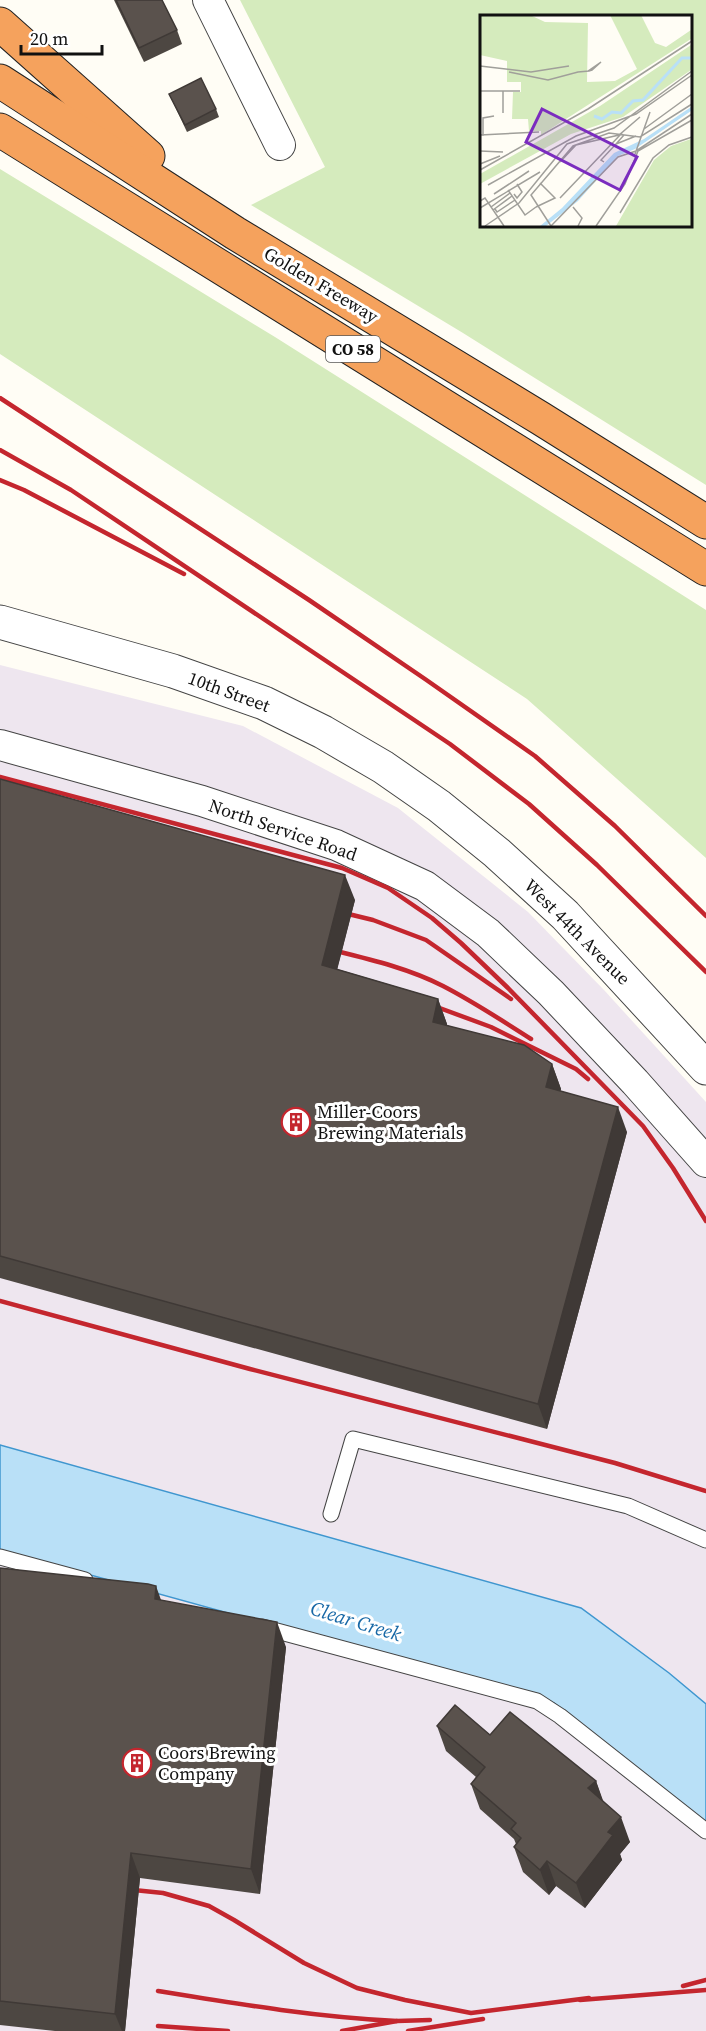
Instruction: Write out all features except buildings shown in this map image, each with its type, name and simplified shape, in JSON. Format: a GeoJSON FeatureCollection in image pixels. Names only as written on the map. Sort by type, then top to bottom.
{"type":"FeatureCollection","features":[{"type":"Feature","properties":{"kind":"highway"},"geometry":{"type":"LineString","coordinates":[[0,24],[235,234]]}},
{"type":"Feature","properties":{"kind":"highway","name":"Golden Freeway"},"geometry":{"type":"LineString","coordinates":[[0,81],[235,234],[540,418],[706,522]]}},
{"type":"Feature","properties":{"kind":"highway","name":"Golden Freeway"},"geometry":{"type":"LineString","coordinates":[[0,130],[706,569]]}},
{"type":"Feature","properties":{"kind":"street"},"geometry":{"type":"LineString","coordinates":[[208,0],[280,145]]}},
{"type":"Feature","properties":{"kind":"street","name":"10th Street"},"geometry":{"type":"LineString","coordinates":[[0,622],[173,671],[264,703],[323,732],[383,767],[439,806]]}},
{"type":"Feature","properties":{"kind":"street","name":"North Service Road"},"geometry":{"type":"LineString","coordinates":[[0,745],[202,801],[336,845],[425,886],[488,933],[551,993],[706,1162]]}},
{"type":"Feature","properties":{"kind":"street","name":"West 44th Avenue"},"geometry":{"type":"LineString","coordinates":[[439,806],[497,853],[565,915],[706,1068]]}},
{"type":"Feature","properties":{"kind":"lane"},"geometry":{"type":"LineString","coordinates":[[331,1515],[353,1438],[628,1506],[706,1540]]}},
{"type":"Feature","properties":{"kind":"lane"},"geometry":{"type":"LineString","coordinates":[[0,1557],[104,1585]]}},
{"type":"Feature","properties":{"kind":"lane"},"geometry":{"type":"LineString","coordinates":[[242,1622],[537,1701],[560,1716],[706,1831]]}},
{"type":"Feature","properties":{"kind":"shaded area"},"geometry":{"type":"Polygon","coordinates":[[[0,665],[243,726],[398,808],[528,912],[604,990],[706,1102],[706,2031],[0,2031],[0,665]]]}},
{"type":"Feature","properties":{"kind":"green space"},"geometry":{"type":"Polygon","coordinates":[[[240,0],[706,0],[706,485],[463,333],[251,205],[325,167],[240,0]]]}},
{"type":"Feature","properties":{"kind":"green space"},"geometry":{"type":"Polygon","coordinates":[[[0,169],[275,337],[706,610],[706,858],[527,699],[0,354],[0,169]]]}},
{"type":"Feature","properties":{"kind":"water","name":"Clear Creek"},"geometry":{"type":"Polygon","coordinates":[[[0,1445],[581,1608],[669,1673],[706,1704],[706,1826],[554,1703],[0,1550],[0,1445]]]}},
{"type":"Feature","properties":{"kind":"railway"},"geometry":{"type":"LineString","coordinates":[[0,398],[309,600],[535,756],[615,826],[706,916]]}},
{"type":"Feature","properties":{"kind":"railway"},"geometry":{"type":"LineString","coordinates":[[0,450],[71,490],[450,744],[529,804],[597,865],[706,972]]}},
{"type":"Feature","properties":{"kind":"railway"},"geometry":{"type":"LineString","coordinates":[[0,480],[24,490],[184,574]]}},
{"type":"Feature","properties":{"kind":"railway"},"geometry":{"type":"LineString","coordinates":[[0,777],[342,868],[388,888],[432,918],[461,943],[643,1126],[706,1221]]}},
{"type":"Feature","properties":{"kind":"railway"},"geometry":{"type":"LineString","coordinates":[[336,911],[373,920],[426,940],[511,999]]}},
{"type":"Feature","properties":{"kind":"railway"},"geometry":{"type":"LineString","coordinates":[[324,948],[385,964],[429,979],[466,998],[531,1039]]}},
{"type":"Feature","properties":{"kind":"railway"},"geometry":{"type":"LineString","coordinates":[[426,1003],[491,1027],[576,1069],[588,1079]]}},
{"type":"Feature","properties":{"kind":"railway"},"geometry":{"type":"LineString","coordinates":[[0,1301],[250,1369],[615,1463],[706,1491]]}},
{"type":"Feature","properties":{"kind":"railway"},"geometry":{"type":"LineString","coordinates":[[124,1889],[163,1893],[209,1906],[304,1963],[357,1988],[405,2000],[471,2013],[589,1998]]}},
{"type":"Feature","properties":{"kind":"railway"},"geometry":{"type":"LineString","coordinates":[[683,1986],[706,1980]]}},
{"type":"Feature","properties":{"kind":"railway"},"geometry":{"type":"LineString","coordinates":[[580,2000],[706,1990]]}},
{"type":"Feature","properties":{"kind":"railway"},"geometry":{"type":"LineString","coordinates":[[158,1991],[307,2013],[397,2021]]}},
{"type":"Feature","properties":{"kind":"railway"},"geometry":{"type":"LineString","coordinates":[[408,2031],[483,2019]]}},
{"type":"Feature","properties":{"kind":"railway"},"geometry":{"type":"LineString","coordinates":[[342,2031],[397,2021],[430,2020]]}},
{"type":"Feature","properties":{"kind":"railway"},"geometry":{"type":"LineString","coordinates":[[158,2026],[228,2031]]}},
{"type":"Feature","properties":{"kind":"place","name":"Miller-Coors Brewing Materials"},"geometry":{"type":"Point","coordinates":[296,1122]}},
{"type":"Feature","properties":{"kind":"place","name":"Coors Brewing Company"},"geometry":{"type":"Point","coordinates":[137,1763]}}]}
